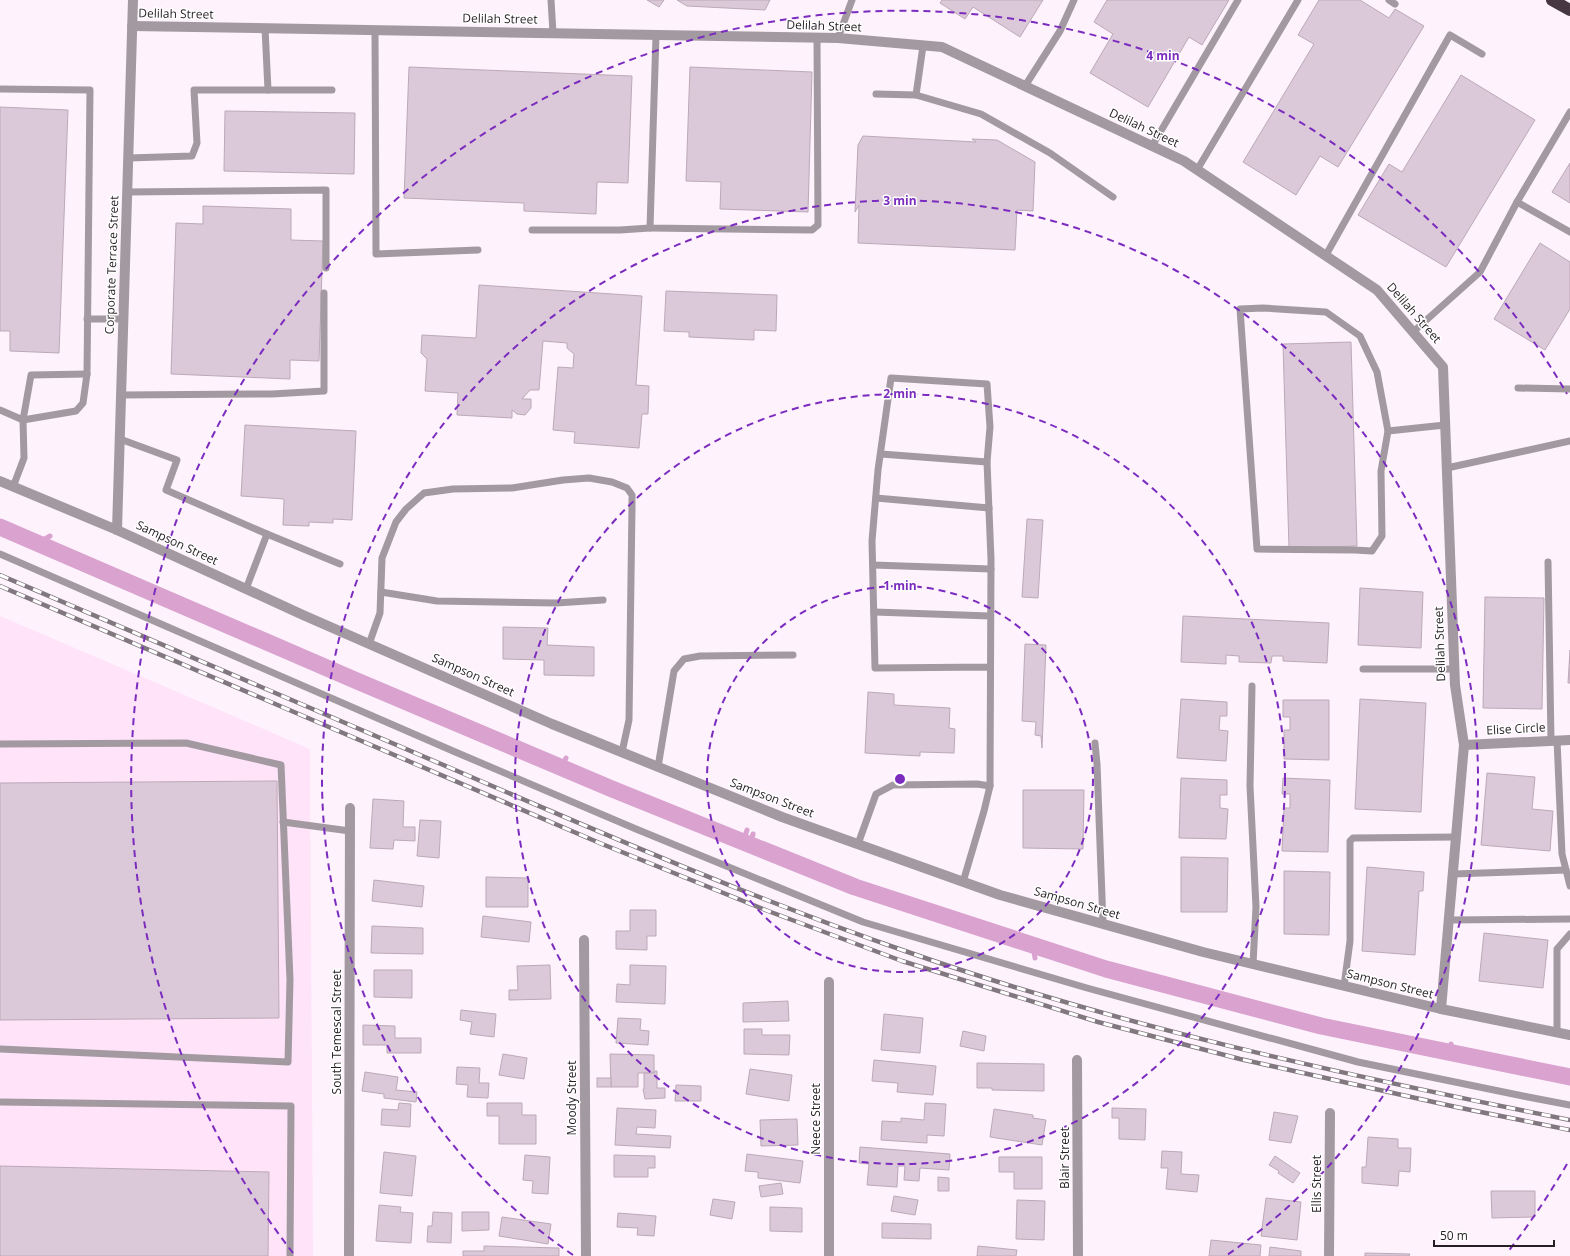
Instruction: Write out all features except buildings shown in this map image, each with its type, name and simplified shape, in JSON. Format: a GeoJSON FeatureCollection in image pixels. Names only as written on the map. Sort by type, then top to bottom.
{"type":"FeatureCollection","features":[{"type":"Feature","properties":{"kind":"highway"},"geometry":{"type":"LineString","coordinates":[[1552,0],[1570,10]]}},
{"type":"Feature","properties":{"kind":"street","name":"Corporate Terrace Street"},"geometry":{"type":"LineString","coordinates":[[117,530],[133,0]]}},
{"type":"Feature","properties":{"kind":"street","name":"Delilah Street"},"geometry":{"type":"LineString","coordinates":[[132,26],[817,37],[942,47],[1184,161],[1377,290],[1443,367],[1454,669],[1464,745],[1442,1009]]}},
{"type":"Feature","properties":{"kind":"street","name":"Sampson Street"},"geometry":{"type":"LineString","coordinates":[[0,481],[117,530],[369,644],[552,724],[782,817],[963,882],[1000,895],[1204,952],[1442,1009],[1570,1035]]}},
{"type":"Feature","properties":{"kind":"street","name":"Elise Circle"},"geometry":{"type":"LineString","coordinates":[[1464,745],[1570,740]]}},
{"type":"Feature","properties":{"kind":"street","name":"South Temescal Street"},"geometry":{"type":"LineString","coordinates":[[349,1256],[350,808]]}},
{"type":"Feature","properties":{"kind":"street","name":"Moody Street"},"geometry":{"type":"LineString","coordinates":[[584,940],[586,1256]]}},
{"type":"Feature","properties":{"kind":"street","name":"Neece Street"},"geometry":{"type":"LineString","coordinates":[[829,982],[829,1256]]}},
{"type":"Feature","properties":{"kind":"street","name":"Blair Street"},"geometry":{"type":"LineString","coordinates":[[1077,1060],[1078,1256]]}},
{"type":"Feature","properties":{"kind":"street","name":"Ellis Street"},"geometry":{"type":"LineString","coordinates":[[1329,1256],[1330,1113]]}},
{"type":"Feature","properties":{"kind":"lane"},"geometry":{"type":"LineString","coordinates":[[551,0],[553,33]]}},
{"type":"Feature","properties":{"kind":"lane"},"geometry":{"type":"LineString","coordinates":[[1025,86],[1060,31],[1074,0]]}},
{"type":"Feature","properties":{"kind":"lane"},"geometry":{"type":"LineString","coordinates":[[1152,146],[1238,0]]}},
{"type":"Feature","properties":{"kind":"lane"},"geometry":{"type":"LineString","coordinates":[[1197,170],[1298,0]]}},
{"type":"Feature","properties":{"kind":"lane"},"geometry":{"type":"LineString","coordinates":[[838,38],[850,1]]}},
{"type":"Feature","properties":{"kind":"lane"},"geometry":{"type":"LineString","coordinates":[[265,28],[268,90]]}},
{"type":"Feature","properties":{"kind":"lane"},"geometry":{"type":"LineString","coordinates":[[375,30],[376,254],[478,250]]}},
{"type":"Feature","properties":{"kind":"lane"},"geometry":{"type":"LineString","coordinates":[[650,228],[656,35]]}},
{"type":"Feature","properties":{"kind":"lane"},"geometry":{"type":"LineString","coordinates":[[1326,255],[1450,35],[1482,54]]}},
{"type":"Feature","properties":{"kind":"lane"},"geometry":{"type":"LineString","coordinates":[[532,230],[620,230],[650,228],[812,230],[818,225],[817,37]]}},
{"type":"Feature","properties":{"kind":"lane"},"geometry":{"type":"LineString","coordinates":[[916,96],[923,46]]}},
{"type":"Feature","properties":{"kind":"lane"},"geometry":{"type":"LineString","coordinates":[[0,89],[90,90],[87,374],[83,403],[76,411],[23,420],[0,410]]}},
{"type":"Feature","properties":{"kind":"lane"},"geometry":{"type":"LineString","coordinates":[[128,158],[192,156],[197,143],[194,90],[332,90]]}},
{"type":"Feature","properties":{"kind":"lane"},"geometry":{"type":"LineString","coordinates":[[876,94],[916,96],[981,114],[1050,153],[1113,197]]}},
{"type":"Feature","properties":{"kind":"lane"},"geometry":{"type":"LineString","coordinates":[[1413,332],[1480,272],[1517,202],[1570,112]]}},
{"type":"Feature","properties":{"kind":"lane"},"geometry":{"type":"LineString","coordinates":[[127,192],[326,190],[326,268]]}},
{"type":"Feature","properties":{"kind":"lane"},"geometry":{"type":"LineString","coordinates":[[1517,202],[1570,232]]}},
{"type":"Feature","properties":{"kind":"lane"},"geometry":{"type":"LineString","coordinates":[[121,395],[204,395],[324,391],[324,293]]}},
{"type":"Feature","properties":{"kind":"lane"},"geometry":{"type":"LineString","coordinates":[[1263,308],[1326,312],[1360,336],[1377,372],[1388,431],[1381,471],[1382,536],[1372,551],[1257,549],[1240,309],[1263,308]]}},
{"type":"Feature","properties":{"kind":"lane"},"geometry":{"type":"LineString","coordinates":[[87,319],[123,319]]}},
{"type":"Feature","properties":{"kind":"lane"},"geometry":{"type":"LineString","coordinates":[[13,487],[24,458],[23,420],[31,375],[87,374]]}},
{"type":"Feature","properties":{"kind":"lane"},"geometry":{"type":"LineString","coordinates":[[963,882],[990,786],[991,569],[987,462],[990,427],[987,384],[891,378],[880,454],[872,541],[875,668],[990,667]]}},
{"type":"Feature","properties":{"kind":"lane"},"geometry":{"type":"LineString","coordinates":[[1518,388],[1570,389]]}},
{"type":"Feature","properties":{"kind":"lane"},"geometry":{"type":"LineString","coordinates":[[1388,431],[1445,425]]}},
{"type":"Feature","properties":{"kind":"lane"},"geometry":{"type":"LineString","coordinates":[[120,439],[178,460],[166,490],[340,564]]}},
{"type":"Feature","properties":{"kind":"lane"},"geometry":{"type":"LineString","coordinates":[[1447,468],[1570,441]]}},
{"type":"Feature","properties":{"kind":"lane"},"geometry":{"type":"LineString","coordinates":[[880,454],[987,462]]}},
{"type":"Feature","properties":{"kind":"lane"},"geometry":{"type":"LineString","coordinates":[[369,644],[380,613],[382,558],[396,522],[406,509],[424,493],[453,489],[512,488],[563,480],[588,478],[612,482],[627,488],[632,494],[630,689],[629,720],[622,752]]}},
{"type":"Feature","properties":{"kind":"lane"},"geometry":{"type":"LineString","coordinates":[[876,498],[989,508]]}},
{"type":"Feature","properties":{"kind":"lane"},"geometry":{"type":"LineString","coordinates":[[246,589],[268,534]]}},
{"type":"Feature","properties":{"kind":"lane"},"geometry":{"type":"LineString","coordinates":[[0,554],[636,829],[863,922],[1087,988],[1358,1062],[1528,1098],[1570,1105]]}},
{"type":"Feature","properties":{"kind":"lane"},"geometry":{"type":"LineString","coordinates":[[1548,562],[1554,740],[1562,854],[1570,886]]}},
{"type":"Feature","properties":{"kind":"lane"},"geometry":{"type":"LineString","coordinates":[[873,565],[991,569]]}},
{"type":"Feature","properties":{"kind":"lane"},"geometry":{"type":"LineString","coordinates":[[381,592],[437,601],[556,603],[603,600]]}},
{"type":"Feature","properties":{"kind":"lane"},"geometry":{"type":"LineString","coordinates":[[874,612],[990,616]]}},
{"type":"Feature","properties":{"kind":"lane"},"geometry":{"type":"LineString","coordinates":[[658,767],[674,670],[684,660],[700,656],[793,655]]}},
{"type":"Feature","properties":{"kind":"lane"},"geometry":{"type":"LineString","coordinates":[[1363,669],[1454,669]]}},
{"type":"Feature","properties":{"kind":"lane"},"geometry":{"type":"LineString","coordinates":[[1252,686],[1250,786],[1256,907],[1253,964]]}},
{"type":"Feature","properties":{"kind":"lane"},"geometry":{"type":"LineString","coordinates":[[0,744],[186,743],[281,765],[290,980],[288,1062],[0,1049]]}},
{"type":"Feature","properties":{"kind":"lane"},"geometry":{"type":"LineString","coordinates":[[1095,743],[1103,924]]}},
{"type":"Feature","properties":{"kind":"lane"},"geometry":{"type":"LineString","coordinates":[[858,844],[876,794],[893,785],[977,784],[990,786]]}},
{"type":"Feature","properties":{"kind":"lane"},"geometry":{"type":"LineString","coordinates":[[283,822],[350,831]]}},
{"type":"Feature","properties":{"kind":"lane"},"geometry":{"type":"LineString","coordinates":[[1344,986],[1350,941],[1350,841],[1353,838],[1456,837]]}},
{"type":"Feature","properties":{"kind":"lane"},"geometry":{"type":"LineString","coordinates":[[1453,874],[1568,875]]}},
{"type":"Feature","properties":{"kind":"lane"},"geometry":{"type":"LineString","coordinates":[[1449,920],[1570,919]]}},
{"type":"Feature","properties":{"kind":"lane"},"geometry":{"type":"LineString","coordinates":[[1557,1033],[1557,949],[1570,934]]}},
{"type":"Feature","properties":{"kind":"lane"},"geometry":{"type":"LineString","coordinates":[[0,1102],[291,1106],[290,1256]]}},
{"type":"Feature","properties":{"kind":"shaded area"},"geometry":{"type":"Polygon","coordinates":[[[0,616],[310,749],[313,1256],[0,1256],[0,616]]]}},
{"type":"Feature","properties":{"kind":"waterway"},"geometry":{"type":"LineString","coordinates":[[0,527],[612,789],[855,887],[1106,969],[1321,1026],[1570,1077]]}},
{"type":"Feature","properties":{"kind":"waterway"},"geometry":{"type":"LineString","coordinates":[[38,543],[50,536]]}},
{"type":"Feature","properties":{"kind":"waterway"},"geometry":{"type":"LineString","coordinates":[[562,767],[566,758]]}},
{"type":"Feature","properties":{"kind":"waterway"},"geometry":{"type":"LineString","coordinates":[[743,842],[747,830]]}},
{"type":"Feature","properties":{"kind":"waterway"},"geometry":{"type":"LineString","coordinates":[[750,845],[753,834]]}},
{"type":"Feature","properties":{"kind":"waterway"},"geometry":{"type":"LineString","coordinates":[[1033,945],[1035,958]]}},
{"type":"Feature","properties":{"kind":"waterway"},"geometry":{"type":"LineString","coordinates":[[1451,1044],[1451,1053]]}},
{"type":"Feature","properties":{"kind":"railway"},"geometry":{"type":"LineString","coordinates":[[0,575],[627,843],[793,910],[905,951],[986,978],[1151,1026],[1318,1067],[1570,1120]]}},
{"type":"Feature","properties":{"kind":"railway"},"geometry":{"type":"LineString","coordinates":[[0,586],[602,844],[768,911],[902,961],[1098,1022],[1240,1059],[1456,1107],[1570,1130]]}}]}
